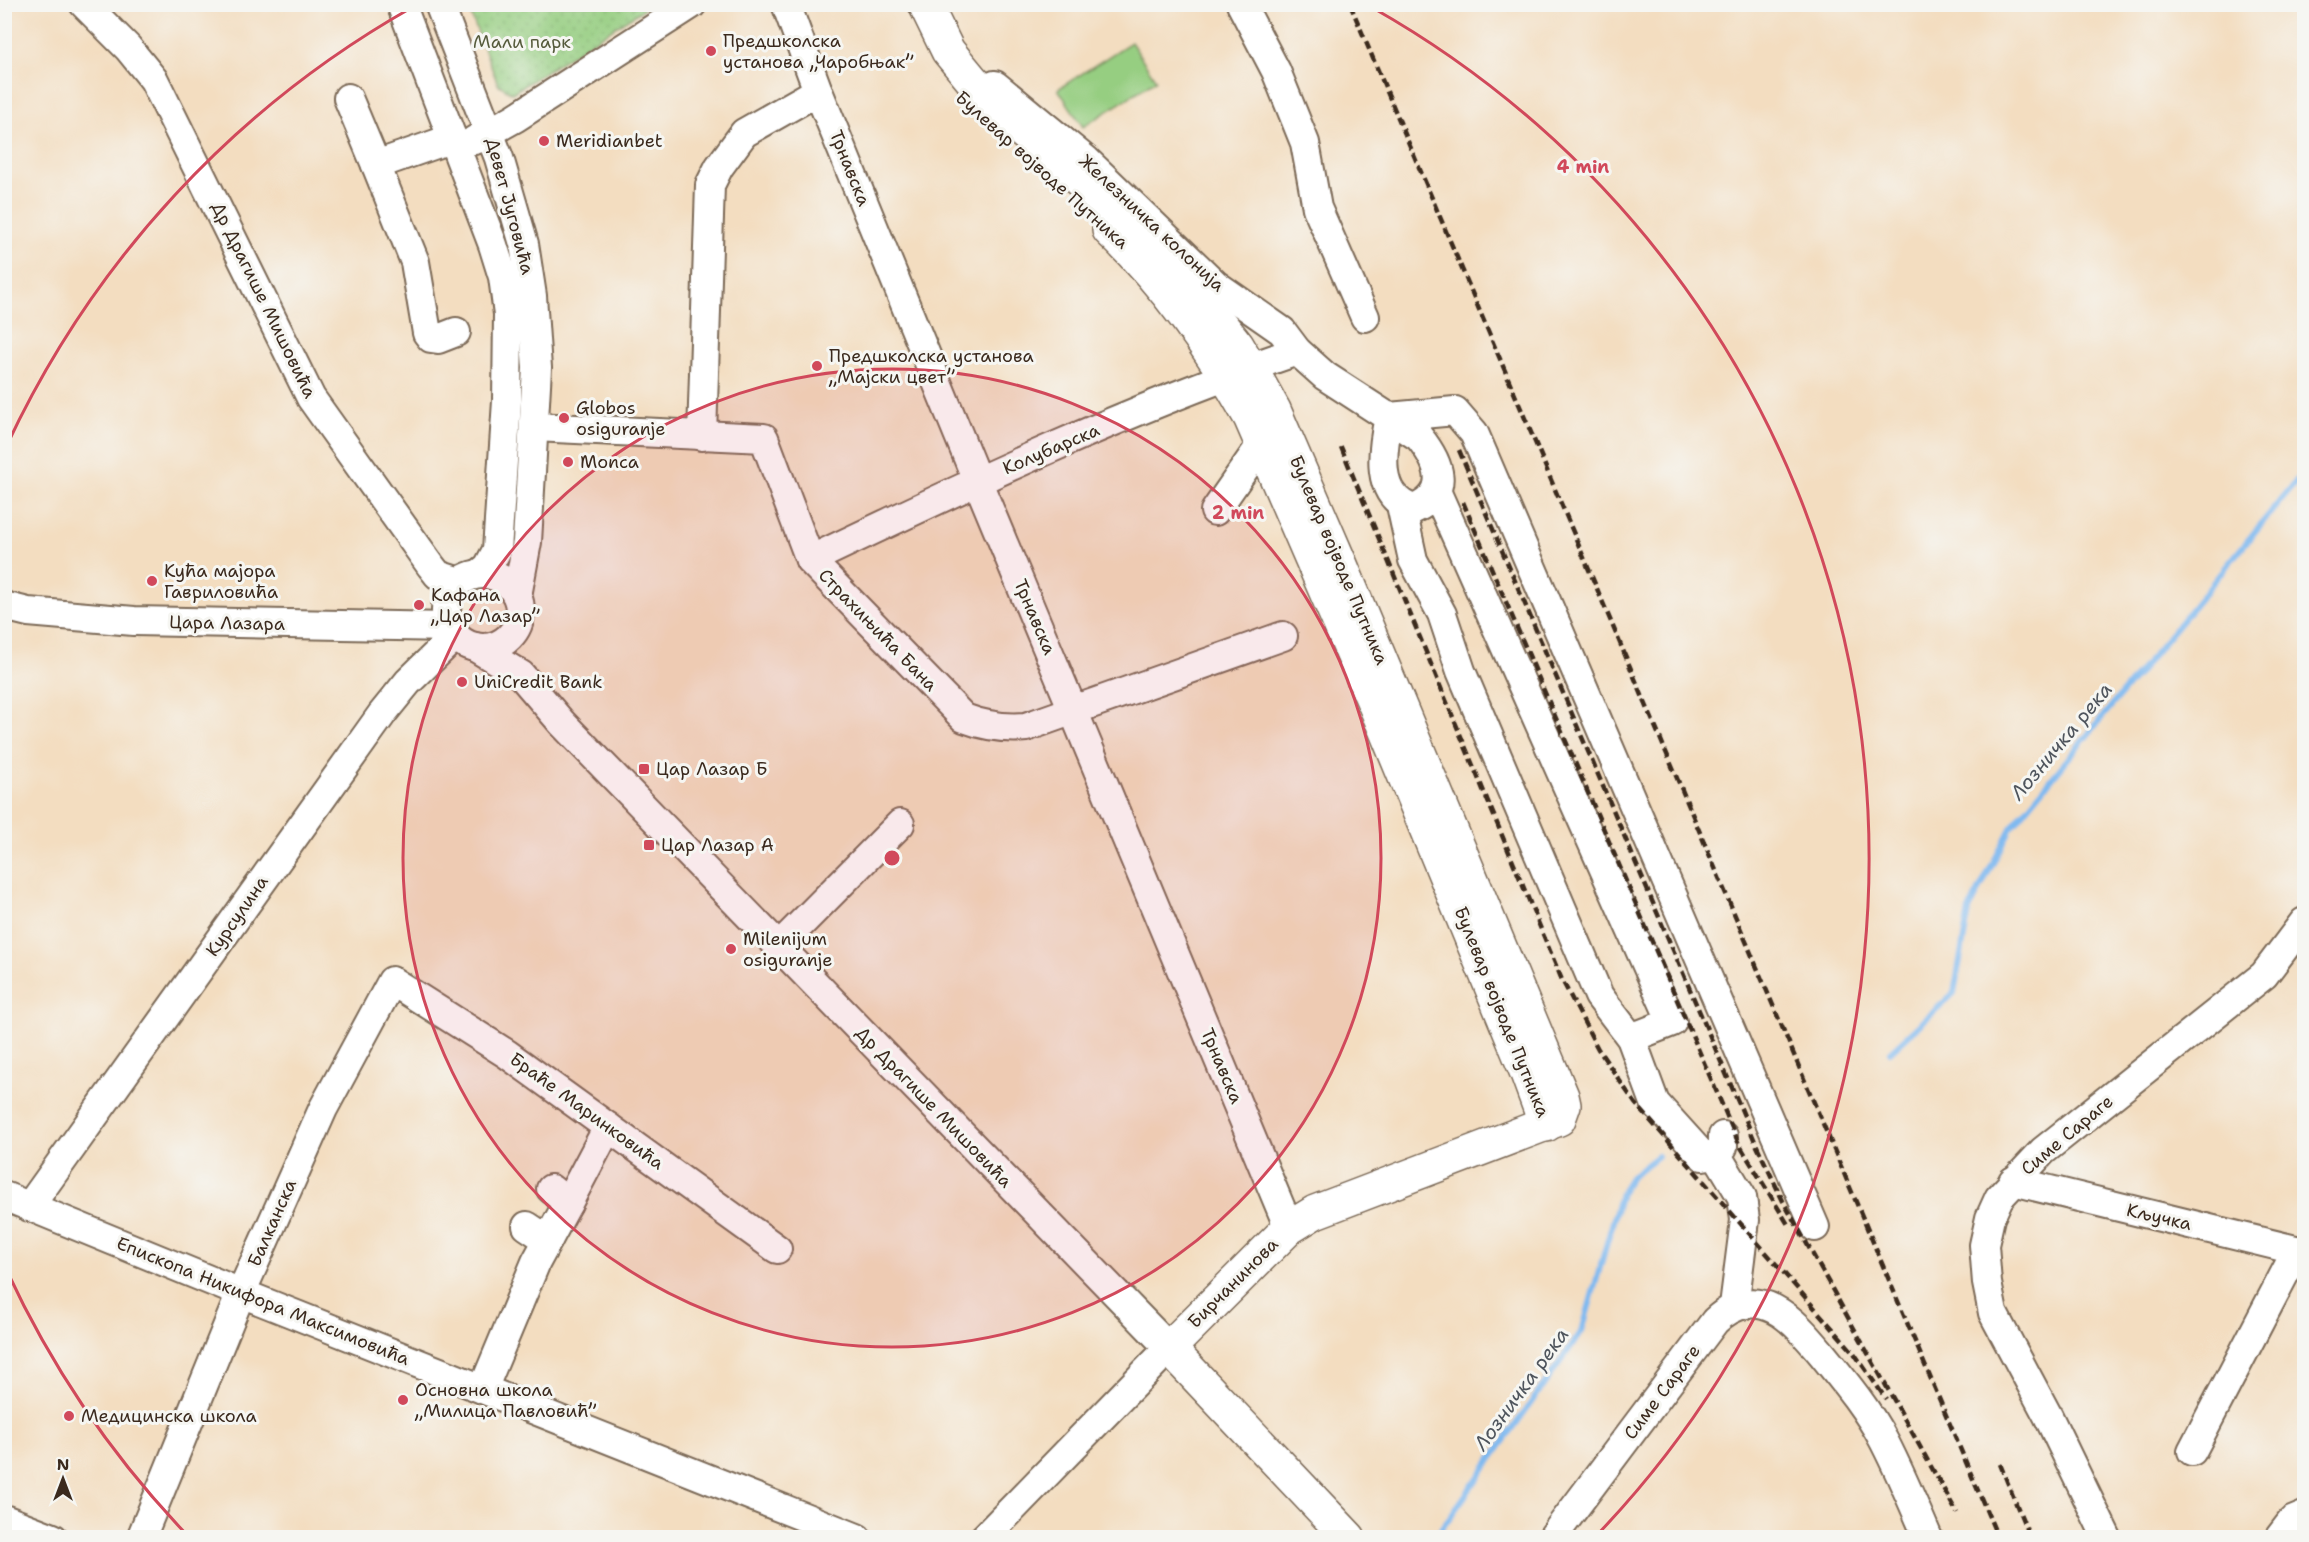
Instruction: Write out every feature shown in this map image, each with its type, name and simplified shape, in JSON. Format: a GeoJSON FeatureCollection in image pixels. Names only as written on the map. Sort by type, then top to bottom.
{"type":"FeatureCollection","features":[{"type":"Feature","properties":{"kind":"main road","name":"Булевар војводе Путника"},"geometry":{"type":"LineString","coordinates":[[908,4],[912,21],[940,76],[982,118],[1031,159],[1132,252],[1238,371],[1274,410],[1562,1095],[1564,1105],[1559,1119],[1546,1125],[1383,723],[1261,445],[1238,371],[1237,345],[1161,250],[1022,131],[972,80],[948,51],[926,4]]}},
{"type":"Feature","properties":{"kind":"main road","name":"Бирчанинова"},"geometry":{"type":"LineString","coordinates":[[1169,1348],[1289,1228],[1315,1212],[1546,1125]]}},
{"type":"Feature","properties":{"kind":"main road","name":"Др Драгише Мишовића"},"geometry":{"type":"LineString","coordinates":[[1169,1348],[1349,1538]]}},
{"type":"Feature","properties":{"kind":"street","name":"Др Драгише Мишовића"},"geometry":{"type":"LineString","coordinates":[[84,4],[128,48],[162,94],[311,398],[435,571],[445,578],[469,578]]}},
{"type":"Feature","properties":{"kind":"street","name":"Девет Југовића"},"geometry":{"type":"LineString","coordinates":[[401,4],[500,266],[510,333],[500,532],[494,558],[469,578]]}},
{"type":"Feature","properties":{"kind":"street","name":"Девет Југовића"},"geometry":{"type":"LineString","coordinates":[[440,4],[490,133],[517,218],[528,268],[536,326],[534,427],[527,542],[518,596]]}},
{"type":"Feature","properties":{"kind":"street"},"geometry":{"type":"LineString","coordinates":[[376,165],[490,133],[692,4]]}},
{"type":"Feature","properties":{"kind":"street","name":"Трнавска"},"geometry":{"type":"LineString","coordinates":[[786,4],[818,91],[977,480],[1289,1228]]}},
{"type":"Feature","properties":{"kind":"street","name":"Железничка колонија"},"geometry":{"type":"LineString","coordinates":[[939,4],[961,41],[1000,92],[1086,160],[1215,285],[1282,331],[1297,351],[1326,376],[1419,437],[1429,449],[1439,478],[1437,493],[1672,1022],[1631,1038]]}},
{"type":"Feature","properties":{"kind":"street"},"geometry":{"type":"LineString","coordinates":[[1240,4],[1276,71],[1301,132],[1317,208],[1365,317]]}},
{"type":"Feature","properties":{"kind":"street"},"geometry":{"type":"LineString","coordinates":[[702,436],[710,185],[719,167],[744,133],[818,91]]}},
{"type":"Feature","properties":{"kind":"street"},"geometry":{"type":"LineString","coordinates":[[348,98],[415,262],[427,333],[431,338],[438,339],[456,332]]}},
{"type":"Feature","properties":{"kind":"street","name":"Колубарска"},"geometry":{"type":"LineString","coordinates":[[810,560],[977,480],[1238,371],[1297,351]]}},
{"type":"Feature","properties":{"kind":"street"},"geometry":{"type":"LineString","coordinates":[[1437,493],[1429,503],[1414,509],[1401,505],[1390,494],[1385,477],[1385,437],[1389,417],[1455,411],[1474,433],[1815,1227]]}},
{"type":"Feature","properties":{"kind":"street","name":"Страхињића Бана"},"geometry":{"type":"LineString","coordinates":[[534,427],[764,438],[810,560],[964,718],[1003,729],[1026,727],[1074,712],[1282,636]]}},
{"type":"Feature","properties":{"kind":"street"},"geometry":{"type":"LineString","coordinates":[[1215,512],[1261,445]]}},
{"type":"Feature","properties":{"kind":"street"},"geometry":{"type":"LineString","coordinates":[[1401,505],[1413,560],[1442,614],[1461,671],[1599,996],[1631,1038],[1655,1103],[1702,1156],[1719,1145],[1742,1197],[1745,1220],[1734,1306],[1756,1303],[1784,1314],[1804,1333],[1852,1390],[1883,1440],[1928,1538]]}},
{"type":"Feature","properties":{"kind":"street"},"geometry":{"type":"LineString","coordinates":[[469,578],[502,579],[518,596],[520,613],[515,628],[499,644],[460,636],[447,603],[469,578]]}},
{"type":"Feature","properties":{"kind":"street"},"geometry":{"type":"LineString","coordinates":[[1442,614],[1484,600]]}},
{"type":"Feature","properties":{"kind":"street","name":"Цара Лазара"},"geometry":{"type":"LineString","coordinates":[[4,606],[28,612],[134,621],[460,636]]}},
{"type":"Feature","properties":{"kind":"street","name":"Др Драгише Мишовића"},"geometry":{"type":"LineString","coordinates":[[515,628],[515,649],[521,675]]}},
{"type":"Feature","properties":{"kind":"street","name":"Др Драгише Мишовића"},"geometry":{"type":"LineString","coordinates":[[460,636],[521,675],[562,723],[1169,1348]]}},
{"type":"Feature","properties":{"kind":"street","name":"Курсулина"},"geometry":{"type":"LineString","coordinates":[[17,1201],[382,714],[408,682],[460,636]]}},
{"type":"Feature","properties":{"kind":"street"},"geometry":{"type":"LineString","coordinates":[[779,946],[900,824]]}},
{"type":"Feature","properties":{"kind":"street","name":"Симе Сараге"},"geometry":{"type":"LineString","coordinates":[[2107,1538],[2048,1416],[1993,1313],[1986,1283],[1984,1245],[1990,1218],[1999,1198],[2043,1151],[2264,975],[2304,922]]}},
{"type":"Feature","properties":{"kind":"street","name":"Браће Маринковића"},"geometry":{"type":"LineString","coordinates":[[392,981],[507,1054],[777,1249]]}},
{"type":"Feature","properties":{"kind":"street","name":"Балканска"},"geometry":{"type":"LineString","coordinates":[[141,1538],[241,1293],[323,1109],[392,981]]}},
{"type":"Feature","properties":{"kind":"street"},"geometry":{"type":"LineString","coordinates":[[483,1389],[531,1272],[538,1233],[560,1196],[608,1127]]}},
{"type":"Feature","properties":{"kind":"street","name":"Кључка"},"geometry":{"type":"LineString","coordinates":[[2013,1181],[2061,1195],[2301,1251]]}},
{"type":"Feature","properties":{"kind":"street","name":"Епископа Никифора Максимовића"},"geometry":{"type":"LineString","coordinates":[[17,1201],[241,1293],[857,1538]]}},
{"type":"Feature","properties":{"kind":"street"},"geometry":{"type":"LineString","coordinates":[[2192,1451],[2301,1251]]}},
{"type":"Feature","properties":{"kind":"street","name":"Симе Сараге"},"geometry":{"type":"LineString","coordinates":[[1552,1538],[1714,1321],[1734,1306]]}},
{"type":"Feature","properties":{"kind":"street","name":"Бирчанинова"},"geometry":{"type":"LineString","coordinates":[[984,1538],[1169,1348]]}},
{"type":"Feature","properties":{"kind":"street"},"geometry":{"type":"LineString","coordinates":[[2279,1538],[2292,1521],[2304,1516]]}},
{"type":"Feature","properties":{"kind":"street"},"geometry":{"type":"LineString","coordinates":[[4,1519],[53,1538]]}},
{"type":"Feature","properties":{"kind":"green space","name":"Мали парк"},"geometry":{"type":"Polygon","coordinates":[[[467,5],[650,5],[512,93],[498,84],[467,5]]]}},
{"type":"Feature","properties":{"kind":"green space"},"geometry":{"type":"Polygon","coordinates":[[[1131,42],[1156,80],[1083,127],[1058,89],[1131,42]]]}},
{"type":"Feature","properties":{"kind":"waterway","name":"Лозничка река"},"geometry":{"type":"LineString","coordinates":[[1890,1052],[1954,993],[1969,910],[2011,828],[2304,472]]}},
{"type":"Feature","properties":{"kind":"waterway","name":"Лозничка река"},"geometry":{"type":"LineString","coordinates":[[1435,1538],[1582,1331],[1621,1193],[1631,1177],[1658,1156]]}},
{"type":"Feature","properties":{"kind":"railway"},"geometry":{"type":"LineString","coordinates":[[1350,4],[1998,1538]]}},
{"type":"Feature","properties":{"kind":"railway"},"geometry":{"type":"LineString","coordinates":[[1341,447],[1562,980],[1598,1049],[1635,1103],[1854,1353],[1886,1399]]}},
{"type":"Feature","properties":{"kind":"railway"},"geometry":{"type":"LineString","coordinates":[[1459,450],[1757,1146],[1783,1201],[1957,1513]]}},
{"type":"Feature","properties":{"kind":"railway"},"geometry":{"type":"LineString","coordinates":[[1463,502],[1739,1144],[1789,1226]]}},
{"type":"Feature","properties":{"kind":"railway"},"geometry":{"type":"LineString","coordinates":[[2000,1464],[2030,1538]]}},
{"type":"Feature","properties":{"kind":"place","name":"Предшколска установа „Чаробњак”"},"geometry":{"type":"Point","coordinates":[711,51]}},
{"type":"Feature","properties":{"kind":"place","name":"Meridianbet"},"geometry":{"type":"Point","coordinates":[544,141]}},
{"type":"Feature","properties":{"kind":"place","name":"Предшколска установа „Мајски цвет”"},"geometry":{"type":"Point","coordinates":[817,366]}},
{"type":"Feature","properties":{"kind":"place","name":"Globos osiguranje"},"geometry":{"type":"Point","coordinates":[564,418]}},
{"type":"Feature","properties":{"kind":"place","name":"Monca"},"geometry":{"type":"Point","coordinates":[568,462]}},
{"type":"Feature","properties":{"kind":"place","name":"Кућа мајора Гавриловића"},"geometry":{"type":"Point","coordinates":[152,581]}},
{"type":"Feature","properties":{"kind":"place","name":"Кафана „Цар Лазар”"},"geometry":{"type":"Point","coordinates":[419,605]}},
{"type":"Feature","properties":{"kind":"place","name":"UniCredit Bank"},"geometry":{"type":"Point","coordinates":[462,682]}},
{"type":"Feature","properties":{"kind":"place","name":"Цар Лазар Б"},"geometry":{"type":"Point","coordinates":[644,769]}},
{"type":"Feature","properties":{"kind":"place","name":"Цар Лазар А"},"geometry":{"type":"Point","coordinates":[649,845]}},
{"type":"Feature","properties":{"kind":"place","name":"Milenijum osiguranje"},"geometry":{"type":"Point","coordinates":[731,949]}},
{"type":"Feature","properties":{"kind":"place","name":"Основна школа „Милица Павловић”"},"geometry":{"type":"Point","coordinates":[403,1400]}},
{"type":"Feature","properties":{"kind":"place","name":"Медицинска школа"},"geometry":{"type":"Point","coordinates":[69,1416]}}]}
